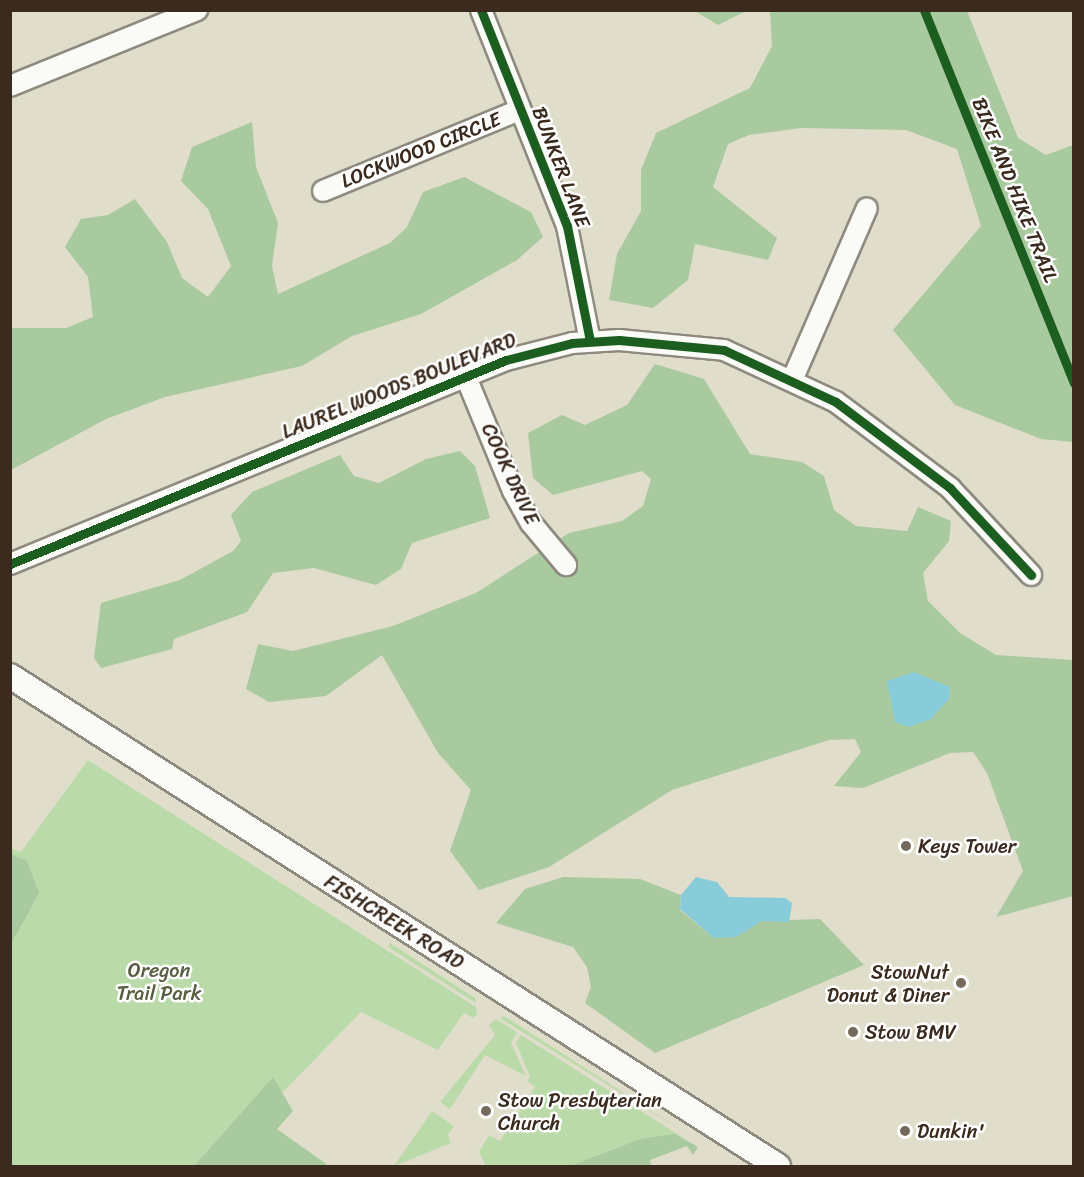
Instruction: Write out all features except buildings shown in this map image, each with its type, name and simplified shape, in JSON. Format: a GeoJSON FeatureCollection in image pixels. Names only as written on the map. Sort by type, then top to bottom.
{"type":"FeatureCollection","features":[{"type":"Feature","properties":{"kind":"main road","name":"FISHCREEK ROAD"},"geometry":{"type":"LineString","coordinates":[[10,676],[778,1167]]}},
{"type":"Feature","properties":{"kind":"street"},"geometry":{"type":"LineString","coordinates":[[10,86],[197,10]]}},
{"type":"Feature","properties":{"kind":"street","name":"BUNKER LANE"},"geometry":{"type":"LineString","coordinates":[[481,10],[567,226],[590,341]]}},
{"type":"Feature","properties":{"kind":"street","name":"LOCKWOOD CIRCLE"},"geometry":{"type":"LineString","coordinates":[[323,191],[520,110]]}},
{"type":"Feature","properties":{"kind":"street"},"geometry":{"type":"LineString","coordinates":[[792,378],[867,207]]}},
{"type":"Feature","properties":{"kind":"street","name":"LAUREL WOODS BOULEVARD"},"geometry":{"type":"LineString","coordinates":[[10,564],[528,353],[590,341],[661,341],[724,350],[792,378],[912,456],[1012,549],[1031,575]]}},
{"type":"Feature","properties":{"kind":"street","name":"COOK DRIVE"},"geometry":{"type":"LineString","coordinates":[[466,377],[513,491],[531,523],[566,565]]}},
{"type":"Feature","properties":{"kind":"green space"},"geometry":{"type":"Polygon","coordinates":[[[695,11],[746,11],[718,25],[695,11]]]}},
{"type":"Feature","properties":{"kind":"green space"},"geometry":{"type":"Polygon","coordinates":[[[770,11],[967,11],[1018,138],[1046,155],[1073,145],[1073,442],[1041,439],[955,405],[893,330],[981,226],[957,149],[906,130],[801,128],[749,135],[728,144],[713,187],[777,238],[768,260],[695,244],[688,280],[653,308],[609,300],[617,254],[641,211],[641,170],[656,133],[750,88],[772,46],[770,11]]]}},
{"type":"Feature","properties":{"kind":"green space"},"geometry":{"type":"Polygon","coordinates":[[[252,122],[256,167],[278,223],[272,266],[278,294],[390,243],[407,227],[423,192],[464,177],[531,212],[543,237],[517,260],[421,314],[352,336],[302,366],[165,397],[106,419],[11,470],[11,328],[66,328],[93,317],[88,277],[65,247],[81,219],[108,215],[135,199],[167,242],[182,278],[208,297],[231,266],[208,209],[181,181],[192,147],[252,122]]]}},
{"type":"Feature","properties":{"kind":"green space"},"geometry":{"type":"Polygon","coordinates":[[[655,364],[704,379],[750,454],[802,462],[824,476],[834,510],[856,526],[907,531],[918,507],[951,521],[949,541],[923,573],[928,601],[960,633],[996,655],[1073,660],[1073,896],[996,917],[1023,871],[987,773],[973,752],[950,753],[863,788],[834,786],[861,752],[855,739],[829,740],[672,790],[549,867],[479,890],[450,851],[471,790],[438,753],[382,655],[326,696],[269,702],[246,689],[258,644],[293,651],[393,626],[476,593],[569,533],[622,521],[643,506],[651,479],[642,471],[553,495],[533,478],[528,433],[562,415],[585,425],[627,405],[655,364]]]}},
{"type":"Feature","properties":{"kind":"green space"},"geometry":{"type":"Polygon","coordinates":[[[460,451],[475,466],[490,518],[412,543],[401,569],[376,585],[314,568],[273,573],[247,612],[174,639],[172,649],[101,668],[94,658],[101,603],[180,580],[233,551],[241,541],[231,515],[252,492],[340,455],[354,476],[379,483],[426,459],[460,451]]]}},
{"type":"Feature","properties":{"kind":"green space","name":"Oregon Trail Park"},"geometry":{"type":"Polygon","coordinates":[[[88,760],[476,1007],[477,1014],[473,1018],[464,1013],[438,1050],[361,1012],[280,1095],[273,1078],[194,1166],[11,1166],[10,848],[21,852],[88,760]]]}},
{"type":"Feature","properties":{"kind":"green space"},"geometry":{"type":"Polygon","coordinates":[[[11,854],[27,861],[39,893],[11,944],[11,854]]]}},
{"type":"Feature","properties":{"kind":"green space"},"geometry":{"type":"Polygon","coordinates":[[[563,877],[640,879],[681,895],[680,910],[714,938],[762,921],[820,919],[864,965],[655,1053],[585,1003],[591,987],[587,967],[573,947],[496,923],[525,889],[563,877]]]}},
{"type":"Feature","properties":{"kind":"green space"},"geometry":{"type":"Polygon","coordinates":[[[390,943],[475,998],[476,1003],[388,947],[390,943]]]}},
{"type":"Feature","properties":{"kind":"green space"},"geometry":{"type":"Polygon","coordinates":[[[504,1016],[526,1030],[689,1135],[500,1018],[504,1016]]]}},
{"type":"Feature","properties":{"kind":"green space"},"geometry":{"type":"Polygon","coordinates":[[[496,1019],[517,1032],[511,1043],[526,1076],[485,1055],[450,1109],[440,1102],[495,1035],[489,1025],[496,1019]]]}},
{"type":"Feature","properties":{"kind":"green space"},"geometry":{"type":"Polygon","coordinates":[[[521,1035],[682,1137],[640,1139],[570,1166],[486,1166],[479,1152],[489,1135],[500,1141],[535,1087],[527,1081],[530,1077],[516,1043],[521,1035]]]}},
{"type":"Feature","properties":{"kind":"green space"},"geometry":{"type":"Polygon","coordinates":[[[273,1077],[293,1111],[277,1129],[329,1166],[194,1166],[273,1077]]]}},
{"type":"Feature","properties":{"kind":"green space"},"geometry":{"type":"Polygon","coordinates":[[[432,1111],[454,1126],[448,1135],[451,1143],[394,1166],[432,1111]]]}},
{"type":"Feature","properties":{"kind":"green space"},"geometry":{"type":"Polygon","coordinates":[[[675,1134],[698,1147],[693,1155],[687,1146],[650,1160],[651,1166],[570,1166],[640,1139],[675,1134]]]}},
{"type":"Feature","properties":{"kind":"water"},"geometry":{"type":"Polygon","coordinates":[[[914,672],[950,687],[949,699],[931,719],[909,727],[895,722],[887,681],[914,672]]]}},
{"type":"Feature","properties":{"kind":"water"},"geometry":{"type":"Polygon","coordinates":[[[696,877],[717,882],[729,897],[785,898],[792,903],[789,922],[762,921],[736,937],[714,938],[680,909],[681,895],[696,877]]]}},
{"type":"Feature","properties":{"kind":"cycle path"},"geometry":{"type":"LineString","coordinates":[[481,10],[567,226],[590,341]]}},
{"type":"Feature","properties":{"kind":"cycle path","name":"BIKE AND HIKE TRAIL"},"geometry":{"type":"LineString","coordinates":[[924,10],[1074,383]]}},
{"type":"Feature","properties":{"kind":"cycle path"},"geometry":{"type":"LineString","coordinates":[[10,564],[506,360],[572,343],[619,340],[724,350],[836,402],[950,488],[1031,575]]}},
{"type":"Feature","properties":{"kind":"place","name":"Keys Tower"},"geometry":{"type":"Point","coordinates":[906,846]}},
{"type":"Feature","properties":{"kind":"place","name":"StowNut Donut & Diner"},"geometry":{"type":"Point","coordinates":[961,983]}},
{"type":"Feature","properties":{"kind":"place","name":"Stow BMV"},"geometry":{"type":"Point","coordinates":[853,1032]}},
{"type":"Feature","properties":{"kind":"place","name":"Stow Presbyterian Church"},"geometry":{"type":"Point","coordinates":[486,1111]}},
{"type":"Feature","properties":{"kind":"place","name":"Dunkin'"},"geometry":{"type":"Point","coordinates":[905,1131]}}]}
